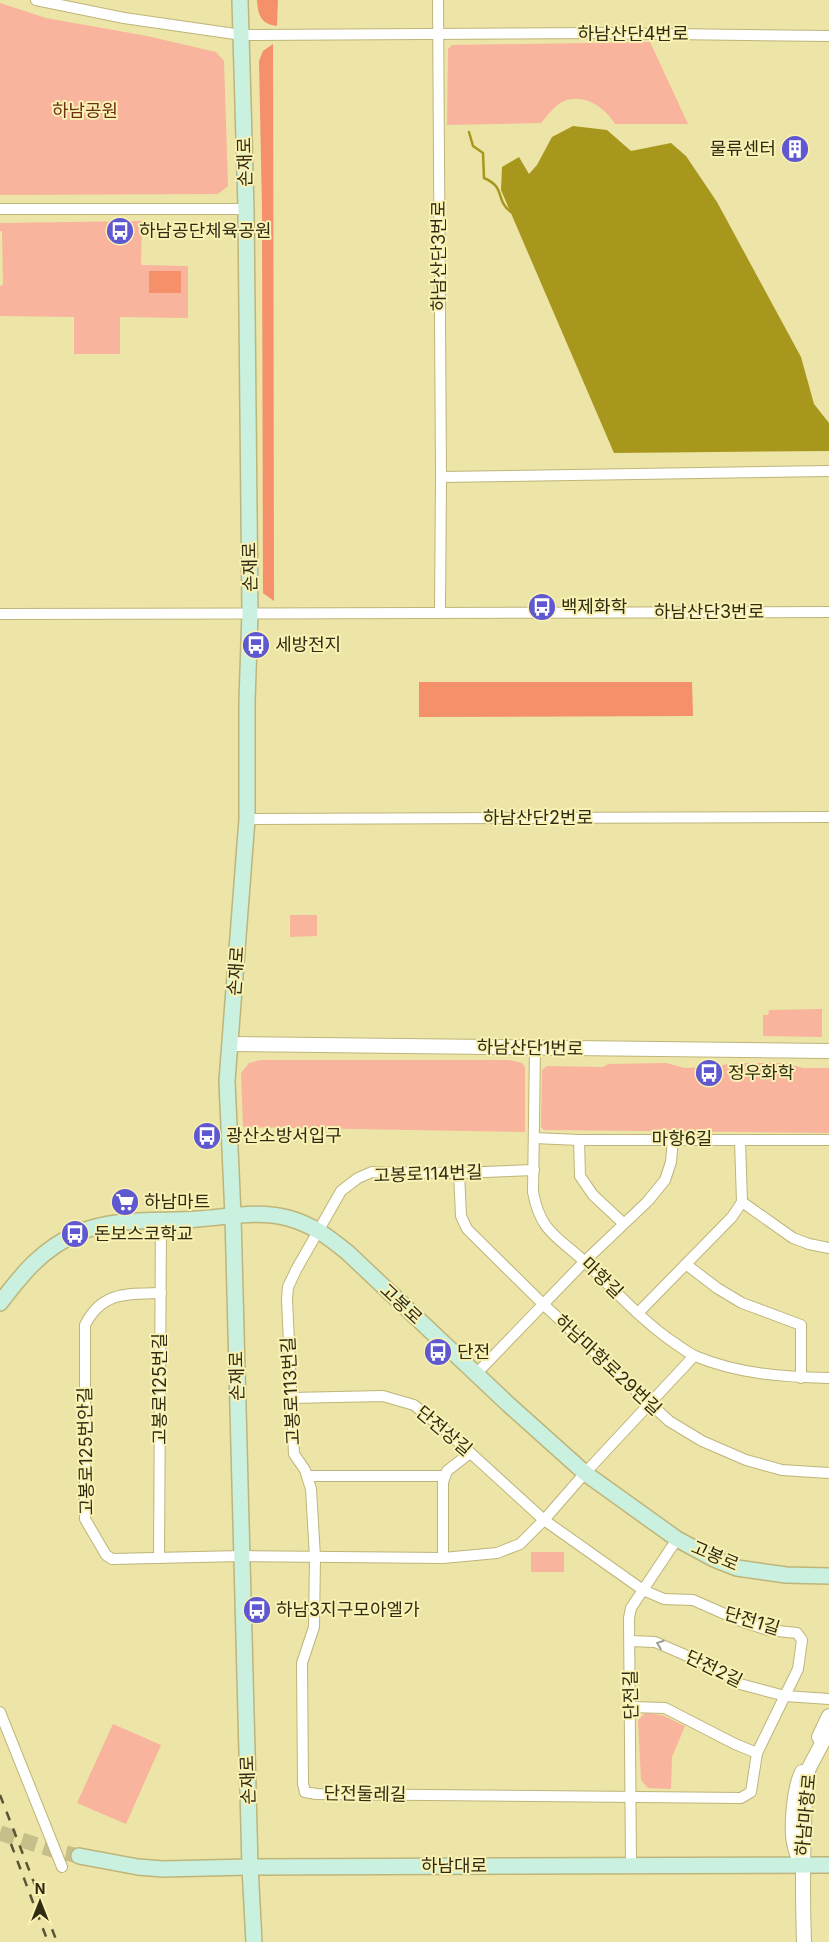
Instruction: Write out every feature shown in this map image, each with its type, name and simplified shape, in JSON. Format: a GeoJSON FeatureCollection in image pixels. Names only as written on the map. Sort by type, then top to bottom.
{"type":"FeatureCollection","features":[{"type":"Feature","properties":{"kind":"main road","name":"손재로"},"geometry":{"type":"LineString","coordinates":[[240,0],[246,209],[250,613],[247,702],[247,819],[227,1081],[233,1216],[241,1556],[254,1942]]}},
{"type":"Feature","properties":{"kind":"main road","name":"고봉로"},"geometry":{"type":"LineString","coordinates":[[0,1303],[35,1260],[49,1249],[79,1232],[122,1223],[268,1214],[302,1222],[320,1230],[347,1252],[585,1474],[676,1539],[714,1559],[737,1568],[786,1575],[829,1576]]}},
{"type":"Feature","properties":{"kind":"main road","name":"하남대로"},"geometry":{"type":"LineString","coordinates":[[79,1856],[138,1867],[163,1869],[829,1865]]}},
{"type":"Feature","properties":{"kind":"street","name":"하남산단4번로"},"geometry":{"type":"LineString","coordinates":[[36,0],[124,18],[242,34],[829,36]]}},
{"type":"Feature","properties":{"kind":"street"},"geometry":{"type":"LineString","coordinates":[[438,0],[438,35]]}},
{"type":"Feature","properties":{"kind":"street","name":"하남산단3번로"},"geometry":{"type":"LineString","coordinates":[[438,35],[440,612]]}},
{"type":"Feature","properties":{"kind":"street"},"geometry":{"type":"LineString","coordinates":[[0,209],[246,209]]}},
{"type":"Feature","properties":{"kind":"street"},"geometry":{"type":"LineString","coordinates":[[441,477],[829,471]]}},
{"type":"Feature","properties":{"kind":"street","name":"하남산단3번로"},"geometry":{"type":"LineString","coordinates":[[0,614],[829,612]]}},
{"type":"Feature","properties":{"kind":"street","name":"하남산단2번로"},"geometry":{"type":"LineString","coordinates":[[247,819],[829,817]]}},
{"type":"Feature","properties":{"kind":"street","name":"하남산단1번로"},"geometry":{"type":"LineString","coordinates":[[231,1044],[829,1051]]}},
{"type":"Feature","properties":{"kind":"street","name":"마항길"},"geometry":{"type":"LineString","coordinates":[[535,1048],[533,1192],[536,1210],[546,1229],[585,1261],[659,1332],[694,1356],[734,1369],[758,1374],[802,1378],[829,1378]]}},
{"type":"Feature","properties":{"kind":"street","name":"마항6길"},"geometry":{"type":"LineString","coordinates":[[534,1138],[579,1140],[829,1140]]}},
{"type":"Feature","properties":{"kind":"street"},"geometry":{"type":"LineString","coordinates":[[476,1374],[585,1261],[648,1200],[665,1180],[671,1162],[673,1139]]}},
{"type":"Feature","properties":{"kind":"street"},"geometry":{"type":"LineString","coordinates":[[579,1140],[580,1176],[593,1195],[623,1223]]}},
{"type":"Feature","properties":{"kind":"street"},"geometry":{"type":"LineString","coordinates":[[638,1313],[732,1217],[742,1202],[740,1140]]}},
{"type":"Feature","properties":{"kind":"street","name":"고봉로114번길"},"geometry":{"type":"LineString","coordinates":[[320,1230],[341,1191],[358,1178],[372,1172],[459,1173],[534,1170]]}},
{"type":"Feature","properties":{"kind":"street","name":"하남마항로29번길"},"geometry":{"type":"LineString","coordinates":[[459,1173],[461,1216],[467,1230],[543,1304],[669,1421],[702,1441],[746,1460],[782,1470],[829,1472]]}},
{"type":"Feature","properties":{"kind":"street"},"geometry":{"type":"LineString","coordinates":[[742,1202],[793,1238],[829,1248]]}},
{"type":"Feature","properties":{"kind":"street","name":"고봉로125번길"},"geometry":{"type":"LineString","coordinates":[[159,1558],[161,1220]]}},
{"type":"Feature","properties":{"kind":"street","name":"고봉로113번길"},"geometry":{"type":"LineString","coordinates":[[315,1557],[311,1489],[305,1470],[294,1454],[287,1299],[288,1287],[296,1270],[320,1230]]}},
{"type":"Feature","properties":{"kind":"street"},"geometry":{"type":"LineString","coordinates":[[687,1265],[717,1288],[742,1303],[772,1316],[802,1325],[802,1378]]}},
{"type":"Feature","properties":{"kind":"street","name":"고봉로125번안길"},"geometry":{"type":"LineString","coordinates":[[161,1293],[122,1294],[110,1298],[100,1304],[85,1325],[84,1519],[106,1555],[112,1559],[241,1556]]}},
{"type":"Feature","properties":{"kind":"street"},"geometry":{"type":"LineString","coordinates":[[241,1556],[443,1558],[497,1554],[520,1544],[694,1356]]}},
{"type":"Feature","properties":{"kind":"street","name":"단전상길"},"geometry":{"type":"LineString","coordinates":[[291,1398],[383,1396],[414,1405],[470,1452],[544,1520],[643,1590]]}},
{"type":"Feature","properties":{"kind":"street"},"geometry":{"type":"LineString","coordinates":[[443,1558],[443,1482],[447,1471],[470,1452]]}},
{"type":"Feature","properties":{"kind":"street"},"geometry":{"type":"LineString","coordinates":[[307,1476],[445,1476]]}},
{"type":"Feature","properties":{"kind":"street","name":"단전길"},"geometry":{"type":"LineString","coordinates":[[631,1866],[631,1608],[676,1539]]}},
{"type":"Feature","properties":{"kind":"street","name":"단전둘레길"},"geometry":{"type":"LineString","coordinates":[[315,1557],[314,1627],[302,1663],[303,1784],[305,1792],[316,1794],[631,1797]]}},
{"type":"Feature","properties":{"kind":"street","name":"단전1길"},"geometry":{"type":"LineString","coordinates":[[631,1797],[741,1798],[751,1792],[757,1753],[798,1669],[802,1640],[797,1633],[768,1630],[693,1600],[664,1599],[643,1590]]}},
{"type":"Feature","properties":{"kind":"street","name":"단전2길"},"geometry":{"type":"LineString","coordinates":[[630,1640],[655,1642],[713,1667],[740,1684],[785,1696],[829,1699]]}},
{"type":"Feature","properties":{"kind":"street"},"geometry":{"type":"LineString","coordinates":[[631,1707],[665,1708],[735,1744],[757,1753]]}},
{"type":"Feature","properties":{"kind":"street"},"geometry":{"type":"LineString","coordinates":[[0,1712],[62,1867]]}},
{"type":"Feature","properties":{"kind":"street","name":"하남마항로"},"geometry":{"type":"LineString","coordinates":[[802,1866],[794,1846],[795,1792],[800,1776],[829,1716]]}},
{"type":"Feature","properties":{"kind":"street","name":"하남마항로"},"geometry":{"type":"LineString","coordinates":[[802,1866],[805,1844],[806,1778],[808,1768],[829,1730]]}},
{"type":"Feature","properties":{"kind":"street"},"geometry":{"type":"LineString","coordinates":[[802,1866],[804,1942]]}},
{"type":"Feature","properties":{"kind":"green space","name":"하남공원"},"geometry":{"type":"Polygon","coordinates":[[[0,3],[46,18],[147,36],[216,52],[224,61],[228,186],[218,194],[0,195],[0,3]]]}},
{"type":"Feature","properties":{"kind":"green space"},"geometry":{"type":"Polygon","coordinates":[[[650,42],[688,124],[615,124],[606,113],[594,104],[579,99],[572,99],[561,103],[541,123],[447,125],[448,49],[452,45],[650,42]]]}},
{"type":"Feature","properties":{"kind":"green space"},"geometry":{"type":"Polygon","coordinates":[[[142,221],[141,265],[188,266],[188,318],[120,317],[120,354],[74,354],[74,317],[0,316],[0,286],[3,285],[2,231],[0,231],[0,223],[142,221]]]}},
{"type":"Feature","properties":{"kind":"green space"},"geometry":{"type":"Polygon","coordinates":[[[290,915],[317,915],[317,936],[290,937],[290,915]]]}},
{"type":"Feature","properties":{"kind":"green space"},"geometry":{"type":"Polygon","coordinates":[[[822,1009],[822,1037],[763,1036],[763,1015],[768,1015],[769,1010],[822,1009]]]}},
{"type":"Feature","properties":{"kind":"green space"},"geometry":{"type":"Polygon","coordinates":[[[261,1060],[510,1060],[522,1063],[525,1067],[525,1132],[243,1127],[241,1073],[249,1063],[261,1060]]]}},
{"type":"Feature","properties":{"kind":"green space"},"geometry":{"type":"Polygon","coordinates":[[[666,1063],[685,1068],[712,1067],[735,1063],[785,1063],[803,1068],[829,1068],[829,1133],[544,1130],[541,1127],[542,1070],[547,1066],[603,1067],[608,1064],[666,1063]]]}},
{"type":"Feature","properties":{"kind":"green space"},"geometry":{"type":"Polygon","coordinates":[[[531,1552],[564,1552],[564,1572],[531,1572],[531,1552]]]}},
{"type":"Feature","properties":{"kind":"green space"},"geometry":{"type":"Polygon","coordinates":[[[645,1713],[662,1715],[685,1726],[672,1757],[671,1789],[648,1788],[641,1780],[638,1720],[645,1713]]]}},
{"type":"Feature","properties":{"kind":"green space"},"geometry":{"type":"Polygon","coordinates":[[[113,1724],[161,1745],[126,1824],[77,1803],[113,1724]]]}},
{"type":"Feature","properties":{"kind":"shaded area"},"geometry":{"type":"Polygon","coordinates":[[[257,0],[278,0],[277,26],[267,23],[261,18],[257,0]]]}},
{"type":"Feature","properties":{"kind":"shaded area"},"geometry":{"type":"Polygon","coordinates":[[[273,44],[274,601],[263,593],[262,208],[259,61],[263,51],[273,44]]]}},
{"type":"Feature","properties":{"kind":"shaded area"},"geometry":{"type":"Polygon","coordinates":[[[573,126],[607,130],[631,151],[671,143],[686,156],[717,202],[801,357],[814,404],[829,423],[829,451],[614,453],[501,190],[502,167],[519,157],[529,174],[537,165],[552,137],[573,126]]]}},
{"type":"Feature","properties":{"kind":"shaded area"},"geometry":{"type":"Polygon","coordinates":[[[149,271],[181,271],[181,293],[149,293],[149,271]]]}},
{"type":"Feature","properties":{"kind":"shaded area"},"geometry":{"type":"Polygon","coordinates":[[[419,682],[692,682],[693,716],[419,717],[419,682]]]}},
{"type":"Feature","properties":{"kind":"waterway"},"geometry":{"type":"LineString","coordinates":[[469,132],[473,146],[483,153],[484,178],[496,186],[503,203],[511,212]]}},
{"type":"Feature","properties":{"kind":"tunnel"},"geometry":{"type":"LineString","coordinates":[[0,1833],[56,1851],[79,1856]]}},
{"type":"Feature","properties":{"kind":"railway"},"geometry":{"type":"LineString","coordinates":[[0,1795],[57,1942]]}},
{"type":"Feature","properties":{"kind":"railway"},"geometry":{"type":"LineString","coordinates":[[11,1844],[48,1942]]}},
{"type":"Feature","properties":{"kind":"place","name":"물류센터"},"geometry":{"type":"Point","coordinates":[795,149]}},
{"type":"Feature","properties":{"kind":"place","name":"하남공단체육공원"},"geometry":{"type":"Point","coordinates":[120,231]}},
{"type":"Feature","properties":{"kind":"place","name":"백제화학"},"geometry":{"type":"Point","coordinates":[542,607]}},
{"type":"Feature","properties":{"kind":"place","name":"세방전지"},"geometry":{"type":"Point","coordinates":[256,645]}},
{"type":"Feature","properties":{"kind":"place","name":"정우화학"},"geometry":{"type":"Point","coordinates":[709,1073]}},
{"type":"Feature","properties":{"kind":"place","name":"광산소방서입구"},"geometry":{"type":"Point","coordinates":[207,1136]}},
{"type":"Feature","properties":{"kind":"place","name":"하남마트"},"geometry":{"type":"Point","coordinates":[125,1202]}},
{"type":"Feature","properties":{"kind":"place","name":"돈보스코학교"},"geometry":{"type":"Point","coordinates":[75,1234]}},
{"type":"Feature","properties":{"kind":"place","name":"단전"},"geometry":{"type":"Point","coordinates":[438,1352]}},
{"type":"Feature","properties":{"kind":"place","name":"하남3지구모아엘가"},"geometry":{"type":"Point","coordinates":[257,1610]}}]}
